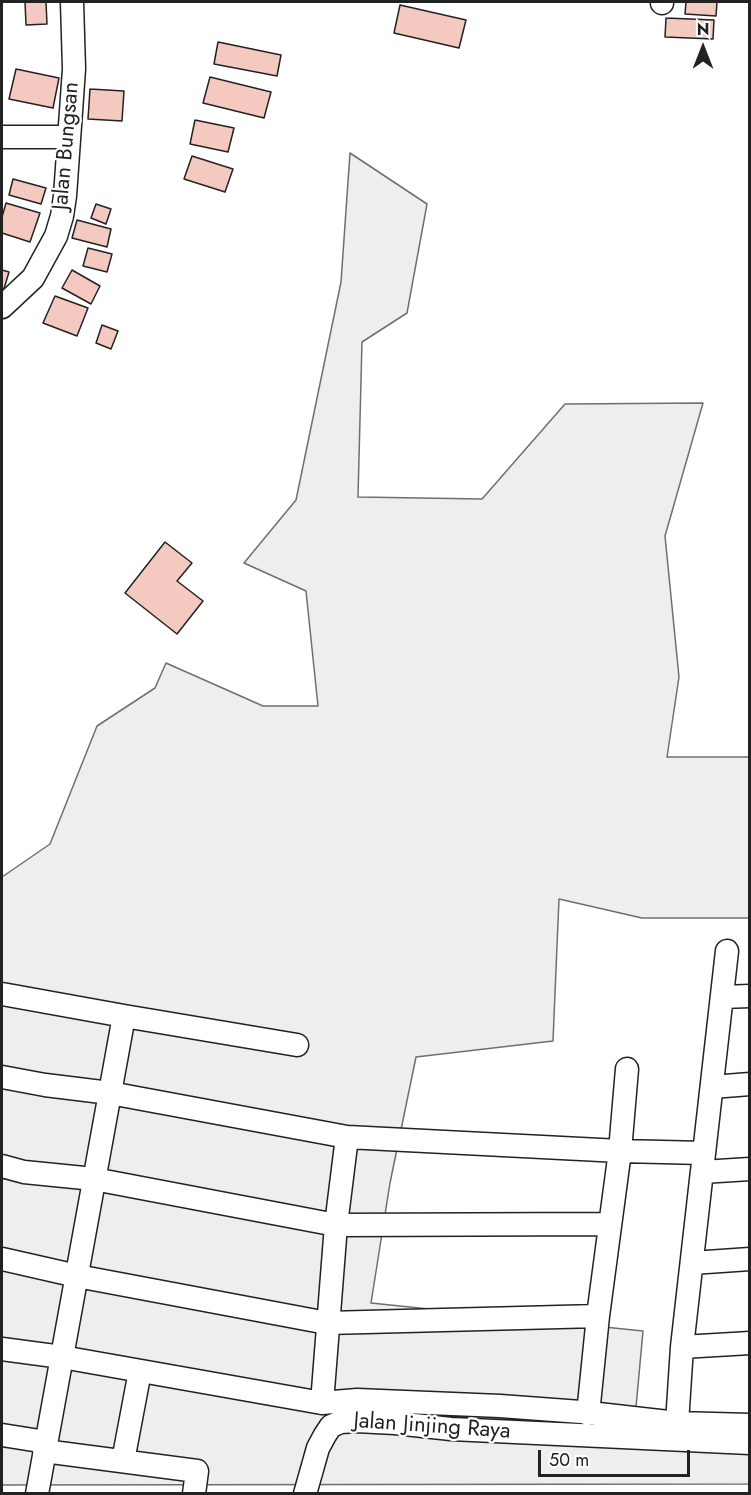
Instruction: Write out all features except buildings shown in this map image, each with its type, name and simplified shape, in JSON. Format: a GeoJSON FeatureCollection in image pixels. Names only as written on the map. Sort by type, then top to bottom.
{"type":"FeatureCollection","features":[{"type":"Feature","properties":{"kind":"street","name":"Jalan Bungsan"},"geometry":{"type":"LineString","coordinates":[[2,307],[33,278],[56,236],[65,196],[74,69],[72,2]]}},
{"type":"Feature","properties":{"kind":"street"},"geometry":{"type":"LineString","coordinates":[[2,137],[68,137]]}},
{"type":"Feature","properties":{"kind":"street"},"geometry":{"type":"LineString","coordinates":[[677,1423],[682,1347],[727,951]]}},
{"type":"Feature","properties":{"kind":"street"},"geometry":{"type":"LineString","coordinates":[[2,994],[297,1046]]}},
{"type":"Feature","properties":{"kind":"street"},"geometry":{"type":"LineString","coordinates":[[722,997],[750,996]]}},
{"type":"Feature","properties":{"kind":"street"},"geometry":{"type":"LineString","coordinates":[[37,1493],[124,1016]]}},
{"type":"Feature","properties":{"kind":"street"},"geometry":{"type":"LineString","coordinates":[[588,1414],[598,1316],[620,1151],[627,1069]]}},
{"type":"Feature","properties":{"kind":"street"},"geometry":{"type":"LineString","coordinates":[[2,1077],[110,1093],[347,1137],[620,1151],[750,1169]]}},
{"type":"Feature","properties":{"kind":"street"},"geometry":{"type":"LineString","coordinates":[[712,1086],[750,1084]]}},
{"type":"Feature","properties":{"kind":"street"},"geometry":{"type":"LineString","coordinates":[[322,1403],[336,1225],[347,1137]]}},
{"type":"Feature","properties":{"kind":"street"},"geometry":{"type":"LineString","coordinates":[[2,1166],[24,1172],[94,1179],[336,1225],[610,1224]]}},
{"type":"Feature","properties":{"kind":"street"},"geometry":{"type":"LineString","coordinates":[[2,1259],[77,1276],[327,1323],[598,1316]]}},
{"type":"Feature","properties":{"kind":"street"},"geometry":{"type":"LineString","coordinates":[[692,1263],[750,1259]]}},
{"type":"Feature","properties":{"kind":"street"},"geometry":{"type":"LineString","coordinates":[[682,1347],[750,1343]]}},
{"type":"Feature","properties":{"kind":"street"},"geometry":{"type":"LineString","coordinates":[[2,1349],[62,1357],[322,1403],[357,1400],[500,1406],[677,1423],[750,1425]]}},
{"type":"Feature","properties":{"kind":"street"},"geometry":{"type":"LineString","coordinates":[[123,1461],[140,1371]]}},
{"type":"Feature","properties":{"kind":"street","name":"Jalan Jinjing Raya"},"geometry":{"type":"LineString","coordinates":[[305,1494],[322,1441],[331,1426],[341,1422],[386,1422],[451,1429],[750,1443]]}},
{"type":"Feature","properties":{"kind":"street"},"geometry":{"type":"LineString","coordinates":[[2,1435],[45,1447],[197,1471],[194,1494]]}},
{"type":"Feature","properties":{"kind":"shaded area"},"geometry":{"type":"Polygon","coordinates":[[[350,153],[427,204],[407,313],[362,342],[358,497],[482,499],[565,404],[703,403],[665,536],[679,677],[667,757],[750,757],[749,918],[642,918],[559,899],[553,1041],[416,1057],[390,1183],[371,1303],[643,1331],[635,1418],[749,1422],[749,1484],[2,1485],[2,877],[50,844],[97,726],[155,688],[166,663],[263,706],[318,706],[306,591],[244,563],[296,500],[341,282],[350,153]]]}}]}
